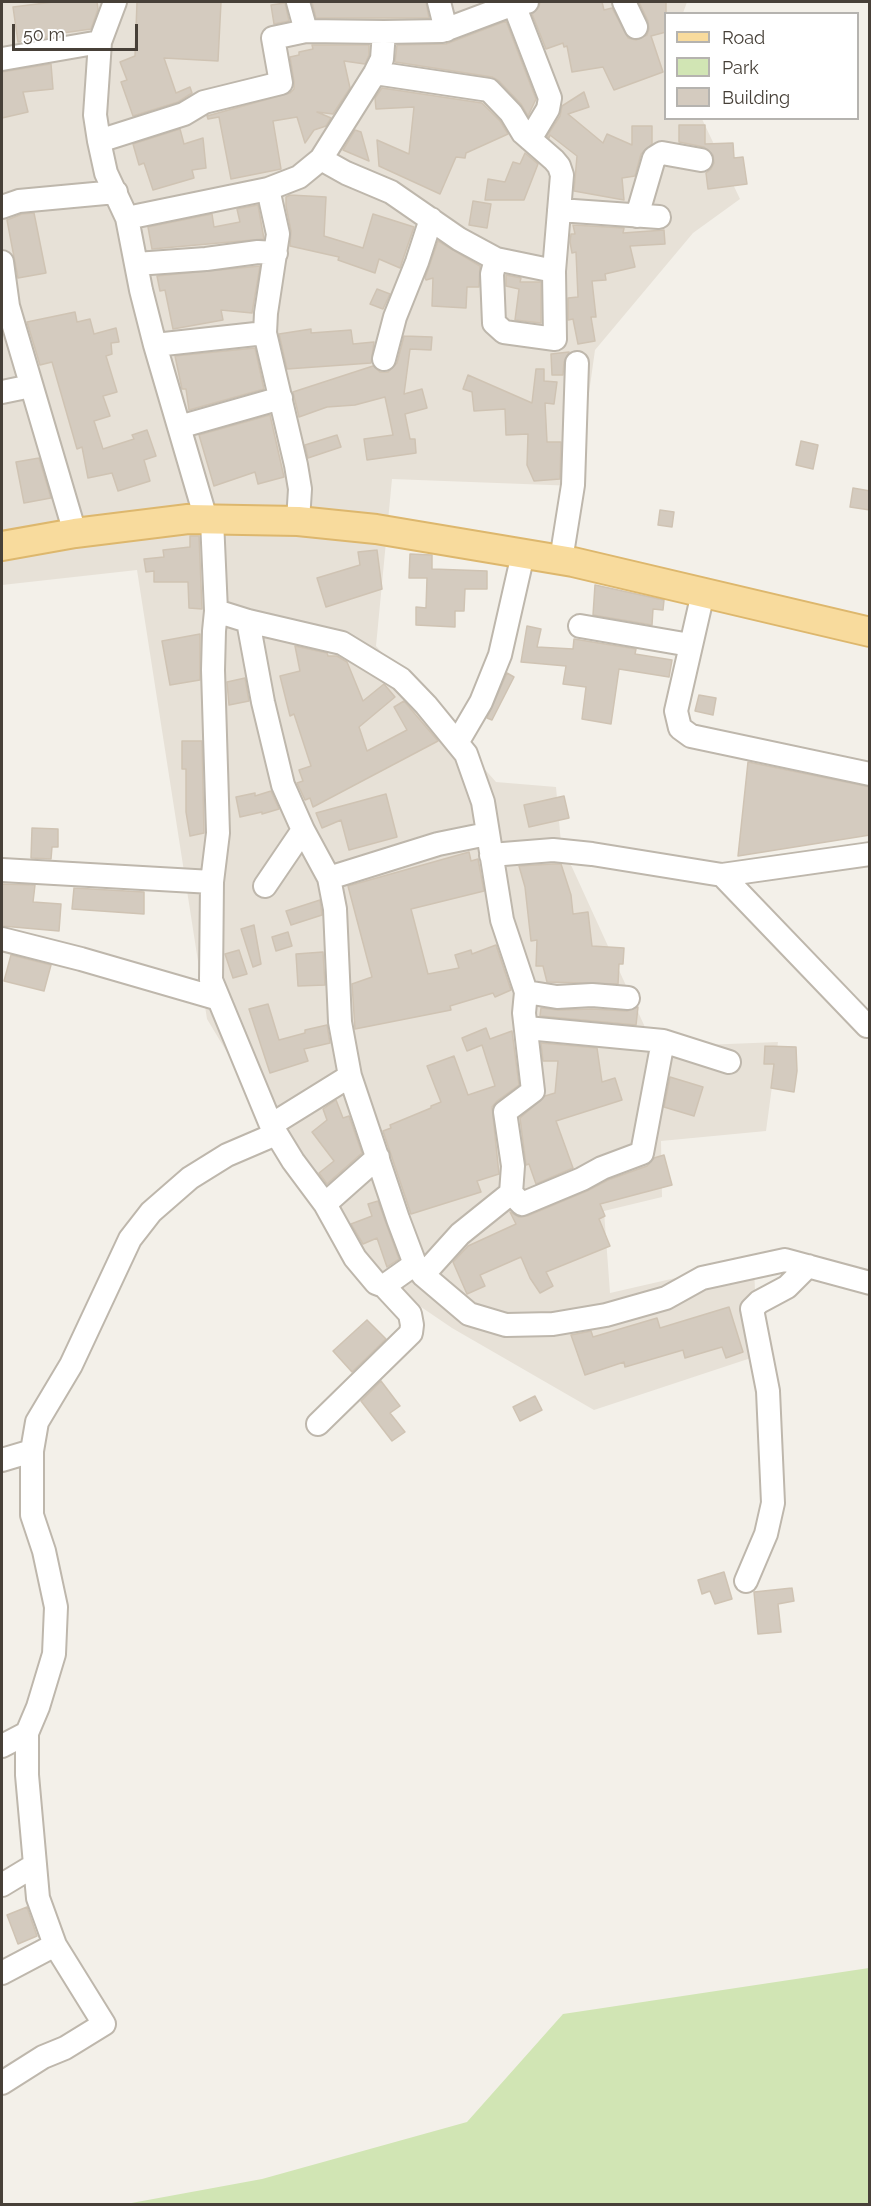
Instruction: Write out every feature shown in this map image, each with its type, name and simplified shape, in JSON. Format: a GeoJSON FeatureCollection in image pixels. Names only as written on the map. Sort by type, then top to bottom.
{"type":"FeatureCollection","features":[{"type":"Feature","properties":{"kind":"main road"},"geometry":{"type":"LineString","coordinates":[[2,546],[75,533],[188,519],[298,521],[376,528],[561,560],[870,632]]}},
{"type":"Feature","properties":{"kind":"street"},"geometry":{"type":"LineString","coordinates":[[115,2],[100,42],[95,115],[99,141],[106,172],[127,218],[155,345],[209,520],[216,611],[213,631],[213,670],[218,833],[212,882],[212,980],[273,1129],[325,1204],[355,1258],[376,1283],[384,1286],[410,1314],[412,1325],[411,1333],[318,1424]]}},
{"type":"Feature","properties":{"kind":"street"},"geometry":{"type":"LineString","coordinates":[[298,2],[306,30]]}},
{"type":"Feature","properties":{"kind":"street"},"geometry":{"type":"LineString","coordinates":[[439,2],[446,30]]}},
{"type":"Feature","properties":{"kind":"street"},"geometry":{"type":"LineString","coordinates":[[99,141],[184,114],[204,102],[282,83],[273,38],[306,30],[384,32],[446,30],[518,2],[550,98],[548,110],[530,139]]}},
{"type":"Feature","properties":{"kind":"street"},"geometry":{"type":"LineString","coordinates":[[624,2],[636,27]]}},
{"type":"Feature","properties":{"kind":"street"},"geometry":{"type":"LineString","coordinates":[[127,218],[268,189],[299,177],[321,159],[375,73],[382,59],[384,32]]}},
{"type":"Feature","properties":{"kind":"street"},"geometry":{"type":"LineString","coordinates":[[2,59],[100,42]]}},
{"type":"Feature","properties":{"kind":"street"},"geometry":{"type":"LineString","coordinates":[[375,73],[489,90],[511,113],[523,133],[559,166],[562,175],[554,271],[555,339],[504,332],[494,323],[492,273],[496,259]]}},
{"type":"Feature","properties":{"kind":"street"},"geometry":{"type":"LineString","coordinates":[[559,210],[648,216],[654,158],[662,153],[701,160]]}},
{"type":"Feature","properties":{"kind":"street"},"geometry":{"type":"LineString","coordinates":[[321,159],[346,173],[391,192],[459,240],[496,259],[554,271]]}},
{"type":"Feature","properties":{"kind":"street"},"geometry":{"type":"LineString","coordinates":[[268,189],[278,234],[265,333],[294,452],[300,489],[298,521]]}},
{"type":"Feature","properties":{"kind":"street"},"geometry":{"type":"LineString","coordinates":[[2,207],[19,201],[116,192]]}},
{"type":"Feature","properties":{"kind":"street"},"geometry":{"type":"LineString","coordinates":[[384,359],[395,316],[417,262],[431,219]]}},
{"type":"Feature","properties":{"kind":"street"},"geometry":{"type":"LineString","coordinates":[[136,264],[206,259],[258,252],[276,253]]}},
{"type":"Feature","properties":{"kind":"street"},"geometry":{"type":"LineString","coordinates":[[2,262],[5,307],[32,386],[75,533]]}},
{"type":"Feature","properties":{"kind":"street"},"geometry":{"type":"LineString","coordinates":[[155,345],[265,333]]}},
{"type":"Feature","properties":{"kind":"street"},"geometry":{"type":"LineString","coordinates":[[561,560],[573,485],[577,363]]}},
{"type":"Feature","properties":{"kind":"street"},"geometry":{"type":"LineString","coordinates":[[2,392],[32,386]]}},
{"type":"Feature","properties":{"kind":"street"},"geometry":{"type":"LineString","coordinates":[[179,427],[281,398]]}},
{"type":"Feature","properties":{"kind":"street"},"geometry":{"type":"LineString","coordinates":[[457,743],[481,702],[500,656],[523,554]]}},
{"type":"Feature","properties":{"kind":"street"},"geometry":{"type":"LineString","coordinates":[[703,593],[676,711],[681,728],[691,736],[870,774]]}},
{"type":"Feature","properties":{"kind":"street"},"geometry":{"type":"LineString","coordinates":[[216,611],[248,621],[342,643],[401,679],[426,705],[466,754],[483,801],[502,920],[526,992],[524,1013],[533,1091],[504,1112],[513,1166],[511,1193],[419,1269],[384,1286]]}},
{"type":"Feature","properties":{"kind":"street"},"geometry":{"type":"LineString","coordinates":[[248,621],[263,702],[283,785],[303,830],[329,878],[334,909],[340,1022],[350,1076],[398,1219],[419,1269],[469,1314],[506,1325],[552,1324],[606,1315],[666,1298],[702,1278],[748,1266],[785,1260],[870,1283]]}},
{"type":"Feature","properties":{"kind":"street"},"geometry":{"type":"LineString","coordinates":[[580,626],[690,645]]}},
{"type":"Feature","properties":{"kind":"street"},"geometry":{"type":"LineString","coordinates":[[265,886],[303,830]]}},
{"type":"Feature","properties":{"kind":"street"},"geometry":{"type":"LineString","coordinates":[[329,878],[438,844],[489,844],[592,854],[722,875],[870,854]]}},
{"type":"Feature","properties":{"kind":"street"},"geometry":{"type":"LineString","coordinates":[[2,870],[212,882]]}},
{"type":"Feature","properties":{"kind":"street"},"geometry":{"type":"LineString","coordinates":[[722,875],[867,1026]]}},
{"type":"Feature","properties":{"kind":"street"},"geometry":{"type":"LineString","coordinates":[[2,939],[219,999]]}},
{"type":"Feature","properties":{"kind":"street"},"geometry":{"type":"LineString","coordinates":[[526,992],[556,998],[592,996],[628,998]]}},
{"type":"Feature","properties":{"kind":"street"},"geometry":{"type":"LineString","coordinates":[[527,1028],[663,1041],[729,1062]]}},
{"type":"Feature","properties":{"kind":"street"},"geometry":{"type":"LineString","coordinates":[[511,1193],[522,1204],[582,1179],[602,1167],[642,1153],[663,1041]]}},
{"type":"Feature","properties":{"kind":"street"},"geometry":{"type":"LineString","coordinates":[[2,2083],[43,2057],[65,2048],[104,2024],[55,1945],[38,1898],[27,1775],[27,1734],[54,1654],[56,1607],[44,1551],[32,1515],[32,1451],[37,1422],[71,1365],[130,1239],[151,1212],[190,1178],[273,1129],[350,1076]]}},
{"type":"Feature","properties":{"kind":"street"},"geometry":{"type":"LineString","coordinates":[[325,1204],[378,1157]]}},
{"type":"Feature","properties":{"kind":"street"},"geometry":{"type":"LineString","coordinates":[[746,1581],[766,1534],[773,1503],[768,1391],[752,1309],[759,1302],[787,1287],[808,1266]]}},
{"type":"Feature","properties":{"kind":"street"},"geometry":{"type":"LineString","coordinates":[[2,1460],[32,1451]]}},
{"type":"Feature","properties":{"kind":"street"},"geometry":{"type":"LineString","coordinates":[[2,1746],[27,1734]]}},
{"type":"Feature","properties":{"kind":"street"},"geometry":{"type":"LineString","coordinates":[[2,1886],[35,1865]]}},
{"type":"Feature","properties":{"kind":"street"},"geometry":{"type":"LineString","coordinates":[[2,1973],[55,1945]]}},
{"type":"Feature","properties":{"kind":"shaded area"},"geometry":{"type":"Polygon","coordinates":[[[2,2],[687,2],[683,12],[664,12],[664,120],[702,120],[740,199],[693,233],[595,350],[576,486],[392,479],[376,646],[496,782],[556,787],[561,843],[654,1047],[778,1042],[766,1131],[661,1141],[662,1197],[604,1211],[610,1293],[754,1260],[757,1356],[594,1410],[452,1328],[352,1260],[207,1019],[137,570],[2,585],[2,2]]]}},
{"type":"Feature","properties":{"kind":"green space"},"geometry":{"type":"Polygon","coordinates":[[[869,1968],[869,2204],[126,2204],[262,2179],[467,2122],[563,2014],[869,1968]]]}},
{"type":"Feature","properties":{"kind":"building"},"geometry":{"type":"Polygon","coordinates":[[[53,2],[97,2],[98,9],[91,29],[18,42],[13,7],[53,2]]]}},
{"type":"Feature","properties":{"kind":"building"},"geometry":{"type":"Polygon","coordinates":[[[137,2],[221,2],[218,61],[164,58],[176,93],[190,87],[192,93],[178,102],[133,116],[121,82],[127,80],[120,62],[135,56],[137,2]]]}},
{"type":"Feature","properties":{"kind":"building"},"geometry":{"type":"Polygon","coordinates":[[[312,2],[426,2],[429,18],[316,18],[312,2]]]}},
{"type":"Feature","properties":{"kind":"building"},"geometry":{"type":"Polygon","coordinates":[[[540,2],[602,2],[604,10],[612,8],[628,38],[636,40],[647,35],[649,29],[648,21],[639,2],[666,2],[664,33],[651,36],[663,72],[614,90],[603,67],[572,72],[567,46],[564,47],[563,43],[546,49],[532,14],[539,7],[540,2]]]}},
{"type":"Feature","properties":{"kind":"building"},"geometry":{"type":"Polygon","coordinates":[[[285,3],[289,21],[274,24],[271,5],[285,3]]]}},
{"type":"Feature","properties":{"kind":"building"},"geometry":{"type":"Polygon","coordinates":[[[506,21],[536,99],[528,116],[521,104],[499,81],[492,77],[395,62],[397,45],[446,44],[506,21]]]}},
{"type":"Feature","properties":{"kind":"building"},"geometry":{"type":"Polygon","coordinates":[[[312,45],[369,45],[369,55],[365,64],[344,61],[350,88],[333,114],[317,112],[331,118],[326,126],[314,130],[305,143],[297,117],[273,121],[281,169],[231,179],[219,117],[208,119],[207,116],[290,93],[294,89],[294,81],[290,57],[313,49],[312,45]]]}},
{"type":"Feature","properties":{"kind":"building"},"geometry":{"type":"Polygon","coordinates":[[[51,64],[53,89],[23,92],[28,112],[2,118],[2,72],[51,64]]]}},
{"type":"Feature","properties":{"kind":"building"},"geometry":{"type":"Polygon","coordinates":[[[382,88],[482,103],[500,121],[508,134],[466,153],[465,158],[456,157],[440,194],[379,166],[377,140],[409,154],[414,107],[376,109],[375,98],[382,88]]]}},
{"type":"Feature","properties":{"kind":"building"},"geometry":{"type":"Polygon","coordinates":[[[584,92],[589,107],[568,114],[603,143],[607,134],[632,145],[632,126],[652,126],[652,144],[641,154],[635,176],[622,178],[624,200],[574,191],[577,156],[550,135],[549,138],[547,136],[560,116],[562,106],[584,92]]]}},
{"type":"Feature","properties":{"kind":"building"},"geometry":{"type":"Polygon","coordinates":[[[679,125],[705,125],[705,144],[733,143],[734,158],[743,157],[747,184],[708,189],[706,173],[714,163],[713,155],[704,147],[679,142],[679,125]]]}},
{"type":"Feature","properties":{"kind":"building"},"geometry":{"type":"Polygon","coordinates":[[[180,129],[184,144],[203,138],[206,168],[192,170],[194,178],[153,190],[144,163],[139,165],[133,144],[180,129]]]}},
{"type":"Feature","properties":{"kind":"building"},"geometry":{"type":"Polygon","coordinates":[[[355,130],[361,132],[369,161],[343,150],[355,130]]]}},
{"type":"Feature","properties":{"kind":"building"},"geometry":{"type":"Polygon","coordinates":[[[525,153],[538,164],[524,200],[485,200],[488,179],[505,182],[513,162],[520,164],[525,153]]]}},
{"type":"Feature","properties":{"kind":"building"},"geometry":{"type":"Polygon","coordinates":[[[290,195],[326,197],[324,236],[363,248],[373,214],[414,227],[400,268],[379,259],[375,273],[338,260],[339,257],[290,246],[291,231],[286,197],[290,195]]]}},
{"type":"Feature","properties":{"kind":"building"},"geometry":{"type":"Polygon","coordinates":[[[473,201],[491,204],[487,228],[469,225],[473,201]]]}},
{"type":"Feature","properties":{"kind":"building"},"geometry":{"type":"Polygon","coordinates":[[[258,205],[264,239],[152,249],[148,227],[212,214],[214,227],[240,222],[237,209],[258,205]]]}},
{"type":"Feature","properties":{"kind":"building"},"geometry":{"type":"Polygon","coordinates":[[[34,213],[46,273],[18,278],[7,220],[22,214],[34,213]]]}},
{"type":"Feature","properties":{"kind":"building"},"geometry":{"type":"Polygon","coordinates":[[[573,225],[624,228],[623,233],[664,230],[665,244],[630,246],[635,267],[605,274],[606,280],[592,281],[596,317],[591,317],[595,341],[578,344],[573,319],[568,320],[568,298],[578,297],[576,252],[572,253],[570,242],[571,234],[575,234],[573,225]]]}},
{"type":"Feature","properties":{"kind":"building"},"geometry":{"type":"Polygon","coordinates":[[[438,241],[480,266],[479,287],[467,287],[466,308],[432,306],[433,278],[426,280],[425,278],[438,241]]]}},
{"type":"Feature","properties":{"kind":"building"},"geometry":{"type":"Polygon","coordinates":[[[260,266],[252,313],[221,310],[223,320],[173,329],[165,290],[160,291],[157,276],[260,266]]]}},
{"type":"Feature","properties":{"kind":"building"},"geometry":{"type":"Polygon","coordinates":[[[506,275],[521,278],[520,282],[541,282],[541,323],[515,320],[519,289],[506,286],[506,275]]]}},
{"type":"Feature","properties":{"kind":"building"},"geometry":{"type":"Polygon","coordinates":[[[377,289],[390,294],[383,309],[370,304],[377,289]]]}},
{"type":"Feature","properties":{"kind":"building"},"geometry":{"type":"Polygon","coordinates":[[[75,312],[77,322],[90,319],[94,334],[116,328],[119,342],[111,343],[112,354],[106,356],[117,392],[103,396],[110,416],[94,421],[103,449],[134,439],[132,435],[147,430],[156,456],[144,460],[150,481],[118,491],[112,473],[88,478],[82,447],[77,449],[52,362],[40,365],[27,322],[75,312]]]}},
{"type":"Feature","properties":{"kind":"building"},"geometry":{"type":"Polygon","coordinates":[[[311,329],[311,333],[351,330],[353,344],[374,342],[371,363],[287,369],[279,334],[311,329]]]}},
{"type":"Feature","properties":{"kind":"building"},"geometry":{"type":"Polygon","coordinates":[[[404,336],[432,337],[431,350],[410,349],[404,394],[422,389],[427,408],[405,414],[410,439],[415,439],[416,453],[367,460],[364,439],[393,435],[385,397],[355,405],[327,407],[299,417],[293,392],[373,366],[380,372],[388,372],[397,363],[404,336]]]}},
{"type":"Feature","properties":{"kind":"building"},"geometry":{"type":"Polygon","coordinates":[[[255,348],[264,389],[189,410],[186,389],[182,389],[175,356],[255,348]]]}},
{"type":"Feature","properties":{"kind":"building"},"geometry":{"type":"Polygon","coordinates":[[[569,352],[564,362],[563,375],[552,375],[551,354],[569,352]]]}},
{"type":"Feature","properties":{"kind":"building"},"geometry":{"type":"Polygon","coordinates":[[[536,369],[544,369],[544,381],[557,382],[554,404],[545,403],[547,442],[561,442],[560,479],[534,481],[527,465],[528,434],[506,435],[505,409],[474,411],[472,392],[463,389],[468,375],[532,403],[536,369]]]}},
{"type":"Feature","properties":{"kind":"building"},"geometry":{"type":"Polygon","coordinates":[[[270,415],[284,477],[258,484],[255,472],[214,486],[199,435],[270,415]]]}},
{"type":"Feature","properties":{"kind":"building"},"geometry":{"type":"Polygon","coordinates":[[[337,435],[341,447],[308,458],[305,445],[337,435]]]}},
{"type":"Feature","properties":{"kind":"building"},"geometry":{"type":"Polygon","coordinates":[[[801,441],[818,445],[813,469],[796,465],[801,441]]]}},
{"type":"Feature","properties":{"kind":"building"},"geometry":{"type":"Polygon","coordinates":[[[39,458],[51,498],[24,503],[16,462],[39,458]]]}},
{"type":"Feature","properties":{"kind":"building"},"geometry":{"type":"Polygon","coordinates":[[[853,488],[870,491],[870,510],[850,507],[853,488]]]}},
{"type":"Feature","properties":{"kind":"building"},"geometry":{"type":"Polygon","coordinates":[[[660,510],[674,512],[672,527],[658,525],[660,510]]]}},
{"type":"Feature","properties":{"kind":"building"},"geometry":{"type":"Polygon","coordinates":[[[190,536],[199,536],[202,609],[189,608],[188,582],[154,582],[154,571],[146,572],[144,559],[164,557],[163,550],[190,547],[190,536]]]}},
{"type":"Feature","properties":{"kind":"building"},"geometry":{"type":"Polygon","coordinates":[[[377,550],[382,589],[326,607],[317,578],[360,565],[358,552],[377,550]]]}},
{"type":"Feature","properties":{"kind":"building"},"geometry":{"type":"Polygon","coordinates":[[[410,554],[432,555],[432,569],[487,571],[487,589],[465,589],[464,611],[455,611],[455,627],[416,625],[416,607],[426,608],[427,578],[409,578],[410,554]]]}},
{"type":"Feature","properties":{"kind":"building"},"geometry":{"type":"Polygon","coordinates":[[[595,585],[664,600],[663,610],[653,609],[652,625],[593,615],[595,585]]]}},
{"type":"Feature","properties":{"kind":"building"},"geometry":{"type":"Polygon","coordinates":[[[527,626],[541,629],[537,647],[573,649],[574,639],[636,649],[635,654],[672,660],[669,677],[619,669],[611,724],[582,719],[586,687],[563,684],[566,666],[521,662],[527,626]]]}},
{"type":"Feature","properties":{"kind":"building"},"geometry":{"type":"Polygon","coordinates":[[[200,634],[200,680],[170,685],[162,641],[200,634]]]}},
{"type":"Feature","properties":{"kind":"building"},"geometry":{"type":"Polygon","coordinates":[[[295,646],[327,653],[328,656],[337,656],[347,662],[363,701],[384,684],[395,697],[359,727],[367,751],[407,730],[394,707],[404,701],[438,741],[313,807],[310,798],[305,800],[297,783],[303,781],[299,770],[311,766],[294,714],[290,716],[280,676],[300,671],[295,646]]]}},
{"type":"Feature","properties":{"kind":"building"},"geometry":{"type":"Polygon","coordinates":[[[507,673],[514,677],[492,720],[487,718],[507,673]]]}},
{"type":"Feature","properties":{"kind":"building"},"geometry":{"type":"Polygon","coordinates":[[[245,678],[249,701],[229,705],[227,682],[245,678]]]}},
{"type":"Feature","properties":{"kind":"building"},"geometry":{"type":"Polygon","coordinates":[[[699,695],[716,698],[713,715],[695,711],[699,695]]]}},
{"type":"Feature","properties":{"kind":"building"},"geometry":{"type":"Polygon","coordinates":[[[182,741],[202,741],[204,833],[190,836],[186,812],[186,769],[182,769],[182,741]]]}},
{"type":"Feature","properties":{"kind":"building"},"geometry":{"type":"Polygon","coordinates":[[[748,762],[870,787],[870,835],[738,856],[748,762]]]}},
{"type":"Feature","properties":{"kind":"building"},"geometry":{"type":"Polygon","coordinates":[[[271,791],[279,809],[240,817],[236,797],[255,793],[255,796],[271,791]]]}},
{"type":"Feature","properties":{"kind":"building"},"geometry":{"type":"Polygon","coordinates":[[[386,794],[397,837],[349,850],[341,820],[322,828],[316,813],[386,794]]]}},
{"type":"Feature","properties":{"kind":"building"},"geometry":{"type":"Polygon","coordinates":[[[564,796],[569,818],[529,827],[524,805],[564,796]]]}},
{"type":"Feature","properties":{"kind":"building"},"geometry":{"type":"Polygon","coordinates":[[[32,828],[58,829],[58,847],[52,847],[51,859],[31,858],[32,828]]]}},
{"type":"Feature","properties":{"kind":"building"},"geometry":{"type":"Polygon","coordinates":[[[469,852],[471,861],[478,859],[484,891],[411,909],[428,974],[459,968],[455,955],[471,950],[472,954],[496,945],[511,990],[495,997],[493,993],[450,1006],[451,1010],[355,1029],[352,984],[372,977],[348,886],[469,852]]]}},
{"type":"Feature","properties":{"kind":"building"},"geometry":{"type":"Polygon","coordinates":[[[561,864],[571,895],[573,914],[588,912],[592,946],[624,948],[623,964],[619,964],[618,984],[547,982],[543,966],[536,966],[537,940],[531,941],[525,887],[519,866],[561,864]]]}},
{"type":"Feature","properties":{"kind":"building"},"geometry":{"type":"Polygon","coordinates":[[[2,884],[35,885],[33,902],[61,904],[59,931],[2,926],[2,884]]]}},
{"type":"Feature","properties":{"kind":"building"},"geometry":{"type":"Polygon","coordinates":[[[74,888],[144,892],[144,914],[72,909],[74,888]]]}},
{"type":"Feature","properties":{"kind":"building"},"geometry":{"type":"Polygon","coordinates":[[[320,900],[322,915],[291,925],[286,911],[320,900]]]}},
{"type":"Feature","properties":{"kind":"building"},"geometry":{"type":"Polygon","coordinates":[[[254,925],[261,964],[253,967],[241,929],[254,925]]]}},
{"type":"Feature","properties":{"kind":"building"},"geometry":{"type":"Polygon","coordinates":[[[288,932],[292,946],[276,951],[272,937],[288,932]]]}},
{"type":"Feature","properties":{"kind":"building"},"geometry":{"type":"Polygon","coordinates":[[[239,950],[247,974],[233,978],[225,954],[239,950]]]}},
{"type":"Feature","properties":{"kind":"building"},"geometry":{"type":"Polygon","coordinates":[[[323,952],[325,985],[298,986],[296,954],[323,952]]]}},
{"type":"Feature","properties":{"kind":"building"},"geometry":{"type":"Polygon","coordinates":[[[11,955],[51,965],[44,991],[4,981],[11,955]]]}},
{"type":"Feature","properties":{"kind":"building"},"geometry":{"type":"Polygon","coordinates":[[[268,1004],[279,1040],[327,1025],[330,1043],[304,1049],[308,1061],[270,1073],[249,1009],[268,1004]]]}},
{"type":"Feature","properties":{"kind":"building"},"geometry":{"type":"Polygon","coordinates":[[[638,1007],[636,1025],[540,1016],[541,1008],[627,1011],[638,1007]]]}},
{"type":"Feature","properties":{"kind":"building"},"geometry":{"type":"Polygon","coordinates":[[[486,1028],[490,1039],[512,1031],[519,1085],[492,1107],[499,1174],[477,1181],[481,1192],[411,1214],[383,1131],[391,1128],[390,1125],[441,1102],[427,1066],[454,1056],[468,1095],[495,1086],[482,1045],[467,1051],[462,1038],[486,1028]]]}},
{"type":"Feature","properties":{"kind":"building"},"geometry":{"type":"Polygon","coordinates":[[[541,1043],[597,1048],[602,1082],[615,1078],[622,1100],[556,1121],[573,1168],[536,1184],[529,1164],[526,1165],[520,1118],[545,1096],[555,1093],[558,1061],[543,1061],[541,1043]]]}},
{"type":"Feature","properties":{"kind":"building"},"geometry":{"type":"Polygon","coordinates":[[[765,1046],[796,1047],[797,1071],[794,1092],[771,1088],[774,1064],[764,1064],[765,1046]]]}},
{"type":"Feature","properties":{"kind":"building"},"geometry":{"type":"Polygon","coordinates":[[[670,1077],[703,1087],[694,1116],[664,1107],[670,1077]]]}},
{"type":"Feature","properties":{"kind":"building"},"geometry":{"type":"Polygon","coordinates":[[[336,1100],[343,1118],[349,1116],[362,1153],[327,1184],[319,1173],[334,1161],[312,1132],[327,1120],[323,1109],[336,1100]]]}},
{"type":"Feature","properties":{"kind":"building"},"geometry":{"type":"Polygon","coordinates":[[[664,1155],[672,1185],[600,1204],[605,1216],[599,1219],[610,1246],[546,1272],[553,1286],[540,1293],[530,1278],[521,1257],[480,1275],[485,1286],[467,1294],[453,1262],[468,1246],[516,1224],[510,1212],[519,1217],[527,1216],[608,1180],[647,1166],[654,1158],[664,1155]]]}},
{"type":"Feature","properties":{"kind":"building"},"geometry":{"type":"Polygon","coordinates":[[[378,1201],[399,1259],[387,1267],[377,1238],[363,1244],[351,1224],[372,1216],[368,1204],[378,1201]]]}},
{"type":"Feature","properties":{"kind":"building"},"geometry":{"type":"Polygon","coordinates":[[[729,1307],[743,1352],[726,1358],[722,1347],[685,1358],[683,1350],[625,1367],[624,1362],[585,1375],[571,1335],[591,1331],[593,1337],[657,1318],[660,1328],[729,1307]]]}},
{"type":"Feature","properties":{"kind":"building"},"geometry":{"type":"Polygon","coordinates":[[[367,1320],[386,1339],[352,1372],[333,1351],[367,1320]]]}},
{"type":"Feature","properties":{"kind":"building"},"geometry":{"type":"Polygon","coordinates":[[[381,1381],[400,1406],[390,1413],[405,1432],[392,1441],[361,1401],[381,1381]]]}},
{"type":"Feature","properties":{"kind":"building"},"geometry":{"type":"Polygon","coordinates":[[[535,1396],[542,1410],[520,1421],[513,1407],[535,1396]]]}},
{"type":"Feature","properties":{"kind":"building"},"geometry":{"type":"Polygon","coordinates":[[[724,1572],[732,1599],[715,1604],[710,1591],[702,1594],[698,1580],[724,1572]]]}},
{"type":"Feature","properties":{"kind":"building"},"geometry":{"type":"Polygon","coordinates":[[[792,1588],[794,1601],[778,1604],[781,1632],[758,1634],[754,1592],[792,1588]]]}},
{"type":"Feature","properties":{"kind":"building"},"geometry":{"type":"Polygon","coordinates":[[[27,1907],[37,1936],[18,1944],[7,1915],[27,1907]]]}}]}
